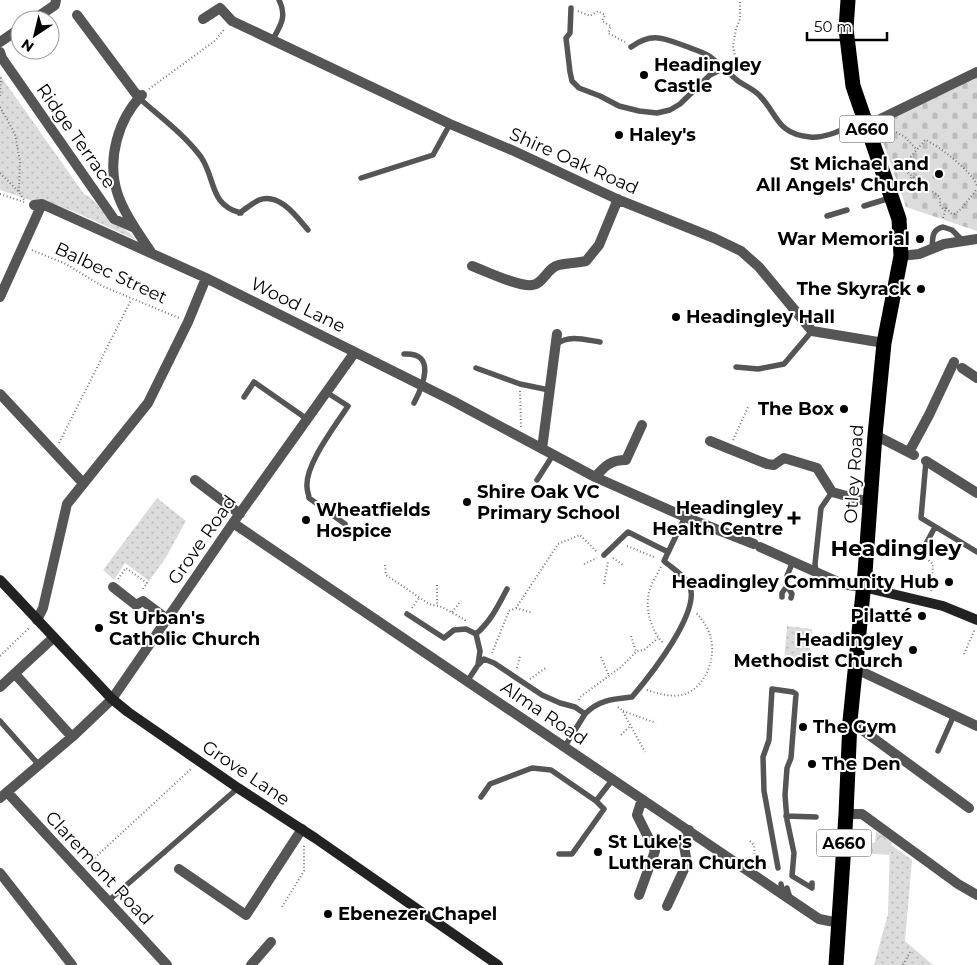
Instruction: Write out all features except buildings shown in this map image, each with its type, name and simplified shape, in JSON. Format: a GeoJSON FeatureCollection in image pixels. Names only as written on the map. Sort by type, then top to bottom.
{"type":"FeatureCollection","features":[{"type":"Feature","properties":{"kind":"highway","name":"A660"},"geometry":{"type":"LineString","coordinates":[[848,0],[846,29],[853,86],[870,122],[899,219],[901,256]]}},
{"type":"Feature","properties":{"kind":"highway","name":"Otley Road"},"geometry":{"type":"LineString","coordinates":[[836,965],[850,721],[854,668],[864,588],[875,435],[884,343],[901,256]]}},
{"type":"Feature","properties":{"kind":"main road","name":"Grove Lane"},"geometry":{"type":"LineString","coordinates":[[0,580],[112,699],[128,712],[498,965]]}},
{"type":"Feature","properties":{"kind":"main road"},"geometry":{"type":"LineString","coordinates":[[864,588],[931,603],[958,611],[977,620]]}},
{"type":"Feature","properties":{"kind":"street"},"geometry":{"type":"LineString","coordinates":[[48,10],[55,5],[56,0]]}},
{"type":"Feature","properties":{"kind":"street","name":"Shire Oak Road"},"geometry":{"type":"LineString","coordinates":[[203,19],[220,8],[232,21],[450,124],[618,199],[741,251],[759,267],[812,331]]}},
{"type":"Feature","properties":{"kind":"street"},"geometry":{"type":"LineString","coordinates":[[77,15],[140,96],[122,124],[114,152],[114,172],[117,192],[135,228],[151,252]]}},
{"type":"Feature","properties":{"kind":"street","name":"Ridge Terrace"},"geometry":{"type":"LineString","coordinates":[[1,55],[114,219],[135,228]]}},
{"type":"Feature","properties":{"kind":"street"},"geometry":{"type":"LineString","coordinates":[[870,122],[896,112],[977,72]]}},
{"type":"Feature","properties":{"kind":"street"},"geometry":{"type":"LineString","coordinates":[[472,266],[510,280],[533,285],[540,282],[551,269],[559,264],[586,261],[599,245],[618,199]]}},
{"type":"Feature","properties":{"kind":"street","name":"Wood Lane"},"geometry":{"type":"LineString","coordinates":[[23,247],[38,205],[151,252],[206,278],[422,386],[594,477],[685,517],[757,545],[816,572],[848,585],[864,588]]}},
{"type":"Feature","properties":{"kind":"street"},"geometry":{"type":"LineString","coordinates":[[901,256],[919,254],[944,244],[977,239]]}},
{"type":"Feature","properties":{"kind":"street"},"geometry":{"type":"LineString","coordinates":[[0,297],[23,247]]}},
{"type":"Feature","properties":{"kind":"street"},"geometry":{"type":"LineString","coordinates":[[37,620],[43,608],[68,504],[148,403],[188,322],[206,278]]}},
{"type":"Feature","properties":{"kind":"street"},"geometry":{"type":"LineString","coordinates":[[812,331],[884,343]]}},
{"type":"Feature","properties":{"kind":"street"},"geometry":{"type":"LineString","coordinates":[[542,449],[557,334]]}},
{"type":"Feature","properties":{"kind":"street","name":"Grove Road"},"geometry":{"type":"LineString","coordinates":[[3,794],[72,737],[112,699],[355,352]]}},
{"type":"Feature","properties":{"kind":"street"},"geometry":{"type":"LineString","coordinates":[[875,435],[912,454],[929,415],[956,364],[975,373]]}},
{"type":"Feature","properties":{"kind":"street"},"geometry":{"type":"LineString","coordinates":[[0,394],[83,483]]}},
{"type":"Feature","properties":{"kind":"street"},"geometry":{"type":"LineString","coordinates":[[594,477],[611,461],[626,460],[642,425]]}},
{"type":"Feature","properties":{"kind":"street"},"geometry":{"type":"LineString","coordinates":[[710,441],[767,464],[774,465],[784,458],[817,468],[832,492],[869,502]]}},
{"type":"Feature","properties":{"kind":"street"},"geometry":{"type":"LineString","coordinates":[[926,461],[977,492]]}},
{"type":"Feature","properties":{"kind":"street","name":"Alma Road"},"geometry":{"type":"LineString","coordinates":[[195,480],[237,518],[468,680],[642,799],[786,892],[819,919],[839,923]]}},
{"type":"Feature","properties":{"kind":"street"},"geometry":{"type":"LineString","coordinates":[[113,587],[136,605],[142,601],[167,619]]}},
{"type":"Feature","properties":{"kind":"street"},"geometry":{"type":"LineString","coordinates":[[0,687],[53,638]]}},
{"type":"Feature","properties":{"kind":"street"},"geometry":{"type":"LineString","coordinates":[[854,668],[977,726]]}},
{"type":"Feature","properties":{"kind":"street"},"geometry":{"type":"LineString","coordinates":[[15,674],[72,737]]}},
{"type":"Feature","properties":{"kind":"street"},"geometry":{"type":"LineString","coordinates":[[850,721],[968,808]]}},
{"type":"Feature","properties":{"kind":"street","name":"Claremont Road"},"geometry":{"type":"LineString","coordinates":[[3,794],[80,872],[167,965]]}},
{"type":"Feature","properties":{"kind":"street"},"geometry":{"type":"LineString","coordinates":[[639,895],[655,851],[637,815],[642,799]]}},
{"type":"Feature","properties":{"kind":"street"},"geometry":{"type":"LineString","coordinates":[[846,814],[862,814],[958,884],[977,895]]}},
{"type":"Feature","properties":{"kind":"street"},"geometry":{"type":"LineString","coordinates":[[179,869],[246,915],[302,830]]}},
{"type":"Feature","properties":{"kind":"street"},"geometry":{"type":"LineString","coordinates":[[667,906],[687,863],[683,840],[689,830]]}},
{"type":"Feature","properties":{"kind":"street"},"geometry":{"type":"LineString","coordinates":[[0,873],[72,965]]}},
{"type":"Feature","properties":{"kind":"street"},"geometry":{"type":"LineString","coordinates":[[251,965],[271,942]]}},
{"type":"Feature","properties":{"kind":"lane"},"geometry":{"type":"LineString","coordinates":[[273,39],[284,18],[279,0]]}},
{"type":"Feature","properties":{"kind":"lane"},"geometry":{"type":"LineString","coordinates":[[571,8],[570,33],[566,38],[572,81],[579,88],[619,106],[657,113],[670,110],[680,104],[710,75],[724,68]]}},
{"type":"Feature","properties":{"kind":"lane"},"geometry":{"type":"LineString","coordinates":[[631,47],[641,40],[651,37],[668,38],[707,55],[734,78],[759,95],[785,129],[797,134],[810,137],[820,136],[870,122]]}},
{"type":"Feature","properties":{"kind":"lane"},"geometry":{"type":"LineString","coordinates":[[140,96],[193,147],[207,167],[218,199],[231,211],[240,213],[261,199],[274,199],[296,216],[308,230]]}},
{"type":"Feature","properties":{"kind":"lane"},"geometry":{"type":"LineString","coordinates":[[361,178],[433,155],[450,124]]}},
{"type":"Feature","properties":{"kind":"lane"},"geometry":{"type":"LineString","coordinates":[[864,206],[892,197]]}},
{"type":"Feature","properties":{"kind":"lane"},"geometry":{"type":"LineString","coordinates":[[827,216],[847,210]]}},
{"type":"Feature","properties":{"kind":"lane"},"geometry":{"type":"LineString","coordinates":[[932,248],[932,236],[935,230],[943,227],[952,230],[963,241]]}},
{"type":"Feature","properties":{"kind":"lane"},"geometry":{"type":"LineString","coordinates":[[736,368],[758,369],[784,364],[812,331]]}},
{"type":"Feature","properties":{"kind":"lane"},"geometry":{"type":"LineString","coordinates":[[555,345],[562,340],[571,338],[600,342]]}},
{"type":"Feature","properties":{"kind":"lane"},"geometry":{"type":"LineString","coordinates":[[404,354],[414,354],[425,364],[422,386],[414,403]]}},
{"type":"Feature","properties":{"kind":"lane"},"geometry":{"type":"LineString","coordinates":[[476,368],[520,384],[549,390]]}},
{"type":"Feature","properties":{"kind":"lane"},"geometry":{"type":"LineString","coordinates":[[244,397],[254,382],[307,419]]}},
{"type":"Feature","properties":{"kind":"lane"},"geometry":{"type":"LineString","coordinates":[[326,392],[348,406],[318,452],[311,466],[306,485],[309,498],[344,524]]}},
{"type":"Feature","properties":{"kind":"lane"},"geometry":{"type":"LineString","coordinates":[[537,480],[553,455]]}},
{"type":"Feature","properties":{"kind":"lane"},"geometry":{"type":"LineString","coordinates":[[926,461],[921,518],[977,552]]}},
{"type":"Feature","properties":{"kind":"lane"},"geometry":{"type":"LineString","coordinates":[[816,572],[815,564],[822,508],[832,492]]}},
{"type":"Feature","properties":{"kind":"lane"},"geometry":{"type":"LineString","coordinates":[[565,746],[592,706],[611,699],[632,697],[682,628],[690,609],[692,593],[690,585],[664,561],[685,517]]}},
{"type":"Feature","properties":{"kind":"lane"},"geometry":{"type":"LineString","coordinates":[[921,553],[935,527]]}},
{"type":"Feature","properties":{"kind":"lane"},"geometry":{"type":"LineString","coordinates":[[604,554],[628,532],[668,552]]}},
{"type":"Feature","properties":{"kind":"lane"},"geometry":{"type":"LineString","coordinates":[[782,597],[787,586],[787,576],[793,561]]}},
{"type":"Feature","properties":{"kind":"lane"},"geometry":{"type":"LineString","coordinates":[[787,586],[792,594],[791,598]]}},
{"type":"Feature","properties":{"kind":"lane"},"geometry":{"type":"LineString","coordinates":[[476,634],[486,626],[496,612],[507,589]]}},
{"type":"Feature","properties":{"kind":"lane"},"geometry":{"type":"LineString","coordinates":[[408,614],[444,638],[454,630],[466,629],[476,634]]}},
{"type":"Feature","properties":{"kind":"lane"},"geometry":{"type":"LineString","coordinates":[[476,634],[480,651],[478,665]]}},
{"type":"Feature","properties":{"kind":"lane"},"geometry":{"type":"LineString","coordinates":[[468,680],[484,659],[542,695],[560,704],[575,707],[585,714]]}},
{"type":"Feature","properties":{"kind":"lane"},"geometry":{"type":"LineString","coordinates":[[778,868],[764,791],[763,757],[768,740],[772,689],[793,692],[797,698],[791,758],[787,768],[786,816],[794,853],[792,876],[812,888],[812,883]]}},
{"type":"Feature","properties":{"kind":"lane"},"geometry":{"type":"LineString","coordinates":[[938,751],[954,715]]}},
{"type":"Feature","properties":{"kind":"lane"},"geometry":{"type":"LineString","coordinates":[[0,721],[39,765]]}},
{"type":"Feature","properties":{"kind":"lane"},"geometry":{"type":"LineString","coordinates":[[481,797],[490,784],[532,768],[551,770],[596,801],[604,809],[572,854],[559,854]]}},
{"type":"Feature","properties":{"kind":"lane"},"geometry":{"type":"LineString","coordinates":[[596,801],[613,779]]}},
{"type":"Feature","properties":{"kind":"lane"},"geometry":{"type":"LineString","coordinates":[[107,902],[238,788]]}},
{"type":"Feature","properties":{"kind":"lane"},"geometry":{"type":"LineString","coordinates":[[786,816],[816,817]]}},
{"type":"Feature","properties":{"kind":"path"},"geometry":{"type":"LineString","coordinates":[[734,78],[736,62],[733,46],[740,19],[741,1]]}},
{"type":"Feature","properties":{"kind":"path"},"geometry":{"type":"LineString","coordinates":[[571,8],[590,16],[598,11],[605,15],[602,21],[611,26],[608,33],[631,47]]}},
{"type":"Feature","properties":{"kind":"path"},"geometry":{"type":"LineString","coordinates":[[140,96],[216,40],[232,21]]}},
{"type":"Feature","properties":{"kind":"path"},"geometry":{"type":"LineString","coordinates":[[0,96],[1,55]]}},
{"type":"Feature","properties":{"kind":"path"},"geometry":{"type":"LineString","coordinates":[[0,108],[15,134],[20,161],[19,192]]}},
{"type":"Feature","properties":{"kind":"path"},"geometry":{"type":"LineString","coordinates":[[870,122],[884,126],[905,137],[917,150]]}},
{"type":"Feature","properties":{"kind":"path"},"geometry":{"type":"LineString","coordinates":[[925,140],[940,149],[975,179],[977,188],[955,214],[952,214],[946,208],[943,209],[940,205],[940,197],[929,191],[903,166],[917,150],[925,140]]}},
{"type":"Feature","properties":{"kind":"path"},"geometry":{"type":"LineString","coordinates":[[936,152],[940,149]]}},
{"type":"Feature","properties":{"kind":"path"},"geometry":{"type":"LineString","coordinates":[[0,173],[19,192],[26,203],[0,194]]}},
{"type":"Feature","properties":{"kind":"path"},"geometry":{"type":"LineString","coordinates":[[892,197],[902,194],[905,185],[912,176]]}},
{"type":"Feature","properties":{"kind":"path"},"geometry":{"type":"LineString","coordinates":[[943,227],[942,220],[946,208]]}},
{"type":"Feature","properties":{"kind":"path","name":"Balbec Street"},"geometry":{"type":"LineString","coordinates":[[23,247],[66,264],[102,286],[188,322]]}},
{"type":"Feature","properties":{"kind":"path"},"geometry":{"type":"LineString","coordinates":[[55,451],[132,299]]}},
{"type":"Feature","properties":{"kind":"path"},"geometry":{"type":"LineString","coordinates":[[520,384],[521,438]]}},
{"type":"Feature","properties":{"kind":"path"},"geometry":{"type":"LineString","coordinates":[[729,449],[749,404]]}},
{"type":"Feature","properties":{"kind":"path"},"geometry":{"type":"LineString","coordinates":[[490,661],[495,642],[509,611],[516,608],[558,544],[580,535],[602,556],[584,564]]}},
{"type":"Feature","properties":{"kind":"path"},"geometry":{"type":"LineString","coordinates":[[620,551],[627,545],[664,561],[649,590],[648,601],[652,626],[658,638],[668,648]]}},
{"type":"Feature","properties":{"kind":"path"},"geometry":{"type":"LineString","coordinates":[[921,553],[933,564],[931,603]]}},
{"type":"Feature","properties":{"kind":"path"},"geometry":{"type":"LineString","coordinates":[[604,584],[608,562],[613,558],[624,565]]}},
{"type":"Feature","properties":{"kind":"path"},"geometry":{"type":"LineString","coordinates":[[385,565],[386,575],[392,581],[430,604],[465,620],[466,629]]}},
{"type":"Feature","properties":{"kind":"path"},"geometry":{"type":"LineString","coordinates":[[113,587],[126,568],[147,583],[133,603]]}},
{"type":"Feature","properties":{"kind":"path"},"geometry":{"type":"LineString","coordinates":[[437,585],[437,606]]}},
{"type":"Feature","properties":{"kind":"path"},"geometry":{"type":"LineString","coordinates":[[408,614],[419,597]]}},
{"type":"Feature","properties":{"kind":"path"},"geometry":{"type":"LineString","coordinates":[[451,613],[461,601]]}},
{"type":"Feature","properties":{"kind":"path"},"geometry":{"type":"LineString","coordinates":[[516,608],[534,613]]}},
{"type":"Feature","properties":{"kind":"path"},"geometry":{"type":"LineString","coordinates":[[640,688],[662,694],[686,694],[705,676],[712,655],[711,638],[701,619],[690,609]]}},
{"type":"Feature","properties":{"kind":"path"},"geometry":{"type":"LineString","coordinates":[[0,656],[37,620]]}},
{"type":"Feature","properties":{"kind":"path"},"geometry":{"type":"LineString","coordinates":[[964,654],[977,625]]}},
{"type":"Feature","properties":{"kind":"path"},"geometry":{"type":"LineString","coordinates":[[631,636],[636,652]]}},
{"type":"Feature","properties":{"kind":"path"},"geometry":{"type":"LineString","coordinates":[[575,707],[580,697],[609,676],[636,652],[644,650],[658,638]]}},
{"type":"Feature","properties":{"kind":"path"},"geometry":{"type":"LineString","coordinates":[[515,677],[520,656]]}},
{"type":"Feature","properties":{"kind":"path"},"geometry":{"type":"LineString","coordinates":[[601,657],[609,676]]}},
{"type":"Feature","properties":{"kind":"path"},"geometry":{"type":"LineString","coordinates":[[524,683],[547,667]]}},
{"type":"Feature","properties":{"kind":"path"},"geometry":{"type":"LineString","coordinates":[[611,699],[622,710],[645,752]]}},
{"type":"Feature","properties":{"kind":"path"},"geometry":{"type":"LineString","coordinates":[[622,710],[656,723]]}},
{"type":"Feature","properties":{"kind":"path"},"geometry":{"type":"LineString","coordinates":[[621,735],[630,725]]}},
{"type":"Feature","properties":{"kind":"path"},"geometry":{"type":"LineString","coordinates":[[80,872],[199,761]]}},
{"type":"Feature","properties":{"kind":"path"},"geometry":{"type":"LineString","coordinates":[[282,907],[304,872],[305,850],[302,830]]}},
{"type":"Feature","properties":{"kind":"path"},"geometry":{"type":"LineString","coordinates":[[750,841],[754,845],[755,858],[771,867]]}},
{"type":"Feature","properties":{"kind":"path"},"geometry":{"type":"LineString","coordinates":[[903,965],[910,952]]}},
{"type":"Feature","properties":{"kind":"green space"},"geometry":{"type":"Polygon","coordinates":[[[977,73],[977,231],[906,207],[876,122],[977,73]]]}},
{"type":"Feature","properties":{"kind":"green space"},"geometry":{"type":"Polygon","coordinates":[[[0,75],[84,194],[95,202],[109,219],[130,233],[136,240],[73,211],[0,190],[0,75]]]}},
{"type":"Feature","properties":{"kind":"green space"},"geometry":{"type":"Polygon","coordinates":[[[157,498],[186,521],[165,559],[149,581],[125,563],[114,580],[103,570],[157,498]]]}},
{"type":"Feature","properties":{"kind":"green space"},"geometry":{"type":"Polygon","coordinates":[[[787,626],[812,629],[809,663],[784,661],[787,626]]]}},
{"type":"Feature","properties":{"kind":"green space"},"geometry":{"type":"Polygon","coordinates":[[[876,831],[892,842],[889,855],[858,853],[858,845],[868,845],[875,842],[876,831]]]}},
{"type":"Feature","properties":{"kind":"green space"},"geometry":{"type":"Polygon","coordinates":[[[890,844],[912,860],[905,941],[933,965],[874,965],[888,914],[890,844]]]}},
{"type":"Feature","properties":{"kind":"place","name":"Headingley Castle"},"geometry":{"type":"Point","coordinates":[644,75]}},
{"type":"Feature","properties":{"kind":"place","name":"Haley's"},"geometry":{"type":"Point","coordinates":[619,135]}},
{"type":"Feature","properties":{"kind":"place","name":"St Michael and All Angels' Church"},"geometry":{"type":"Point","coordinates":[939,174]}},
{"type":"Feature","properties":{"kind":"place","name":"War Memorial"},"geometry":{"type":"Point","coordinates":[920,239]}},
{"type":"Feature","properties":{"kind":"place","name":"The Skyrack"},"geometry":{"type":"Point","coordinates":[921,289]}},
{"type":"Feature","properties":{"kind":"place","name":"Headingley Hall"},"geometry":{"type":"Point","coordinates":[676,317]}},
{"type":"Feature","properties":{"kind":"place","name":"The Box"},"geometry":{"type":"Point","coordinates":[844,409]}},
{"type":"Feature","properties":{"kind":"place","name":"Shire Oak VC Primary School"},"geometry":{"type":"Point","coordinates":[467,502]}},
{"type":"Feature","properties":{"kind":"place","name":"Headingley Health Centre"},"geometry":{"type":"Point","coordinates":[794,518]}},
{"type":"Feature","properties":{"kind":"place","name":"Wheatfields Hospice"},"geometry":{"type":"Point","coordinates":[306,520]}},
{"type":"Feature","properties":{"kind":"place","name":"Headingley Community Hub"},"geometry":{"type":"Point","coordinates":[949,582]}},
{"type":"Feature","properties":{"kind":"place","name":"Pilatté"},"geometry":{"type":"Point","coordinates":[922,616]}},
{"type":"Feature","properties":{"kind":"place","name":"St Urban's Catholic Church"},"geometry":{"type":"Point","coordinates":[99,628]}},
{"type":"Feature","properties":{"kind":"place","name":"Headingley Methodist Church"},"geometry":{"type":"Point","coordinates":[913,650]}},
{"type":"Feature","properties":{"kind":"place","name":"The Gym"},"geometry":{"type":"Point","coordinates":[803,727]}},
{"type":"Feature","properties":{"kind":"place","name":"The Den"},"geometry":{"type":"Point","coordinates":[812,764]}},
{"type":"Feature","properties":{"kind":"place","name":"St Luke's Lutheran Church"},"geometry":{"type":"Point","coordinates":[598,852]}},
{"type":"Feature","properties":{"kind":"place","name":"Ebenezer Chapel"},"geometry":{"type":"Point","coordinates":[328,914]}},
{"type":"Feature","properties":{"kind":"district","name":"Headingley"},"geometry":{"type":"Point","coordinates":[896,548]}}]}
